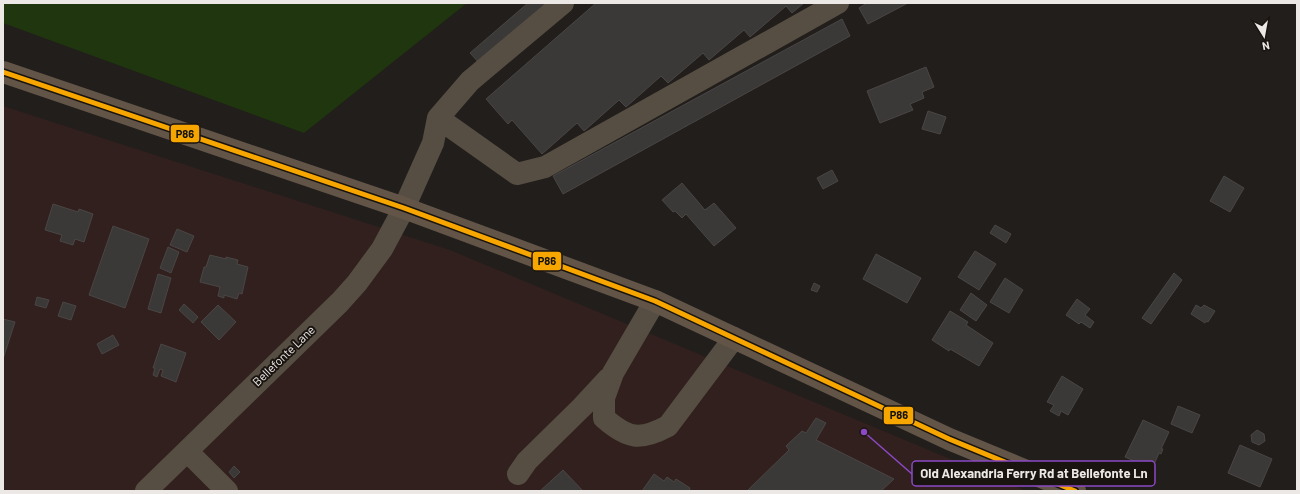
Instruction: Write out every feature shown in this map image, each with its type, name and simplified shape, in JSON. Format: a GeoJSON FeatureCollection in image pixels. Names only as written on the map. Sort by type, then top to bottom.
{"type":"FeatureCollection","features":[{"type":"Feature","properties":{"kind":"main road"},"geometry":{"type":"LineString","coordinates":[[3,72],[404,208],[655,301],[1050,486],[1075,491]]}},
{"type":"Feature","properties":{"kind":"street"},"geometry":{"type":"LineString","coordinates":[[563,3],[470,81],[438,118],[517,174],[545,167],[838,3]]}},
{"type":"Feature","properties":{"kind":"street","name":"Bellefonte Lane"},"geometry":{"type":"LineString","coordinates":[[146,491],[340,302],[357,283],[382,249],[404,208],[433,143],[438,118]]}},
{"type":"Feature","properties":{"kind":"street"},"geometry":{"type":"LineString","coordinates":[[655,301],[613,373],[604,398],[604,418],[617,429],[634,436],[655,433],[668,426],[734,338]]}},
{"type":"Feature","properties":{"kind":"street"},"geometry":{"type":"LineString","coordinates":[[518,474],[527,461],[582,407],[613,373]]}},
{"type":"Feature","properties":{"kind":"street"},"geometry":{"type":"LineString","coordinates":[[187,451],[227,491]]}},
{"type":"Feature","properties":{"kind":"shaded area"},"geometry":{"type":"Polygon","coordinates":[[[3,106],[450,250],[1027,491],[3,491],[3,106]]]}},
{"type":"Feature","properties":{"kind":"green space"},"geometry":{"type":"Polygon","coordinates":[[[3,3],[467,3],[304,133],[3,23],[3,3]]]}},
{"type":"Feature","properties":{"kind":"building"},"geometry":{"type":"Polygon","coordinates":[[[528,3],[552,3],[481,65],[470,53],[528,3]]]}},
{"type":"Feature","properties":{"kind":"building"},"geometry":{"type":"Polygon","coordinates":[[[596,3],[804,3],[792,13],[786,6],[750,37],[744,30],[709,60],[703,53],[668,83],[661,76],[626,107],[619,100],[584,131],[577,123],[542,154],[512,120],[508,124],[486,99],[596,3]]]}},
{"type":"Feature","properties":{"kind":"building"},"geometry":{"type":"Polygon","coordinates":[[[867,3],[908,3],[868,24],[859,8],[867,3]]]}},
{"type":"Feature","properties":{"kind":"building"},"geometry":{"type":"Polygon","coordinates":[[[842,19],[850,36],[563,194],[553,176],[842,19]]]}},
{"type":"Feature","properties":{"kind":"building"},"geometry":{"type":"Polygon","coordinates":[[[926,67],[934,87],[922,92],[924,98],[910,104],[913,110],[880,123],[867,91],[926,67]]]}},
{"type":"Feature","properties":{"kind":"building"},"geometry":{"type":"Polygon","coordinates":[[[928,111],[946,117],[940,134],[922,129],[928,111]]]}},
{"type":"Feature","properties":{"kind":"building"},"geometry":{"type":"Polygon","coordinates":[[[832,170],[838,181],[823,189],[817,178],[832,170]]]}},
{"type":"Feature","properties":{"kind":"building"},"geometry":{"type":"Polygon","coordinates":[[[1224,176],[1244,188],[1230,212],[1210,201],[1224,176]]]}},
{"type":"Feature","properties":{"kind":"building"},"geometry":{"type":"Polygon","coordinates":[[[682,183],[705,210],[714,203],[736,228],[714,246],[686,214],[682,218],[675,211],[673,212],[662,200],[682,183]]]}},
{"type":"Feature","properties":{"kind":"building"},"geometry":{"type":"Polygon","coordinates":[[[53,204],[78,212],[79,209],[93,214],[84,242],[75,239],[73,245],[60,241],[62,235],[45,230],[53,204]]]}},
{"type":"Feature","properties":{"kind":"building"},"geometry":{"type":"Polygon","coordinates":[[[995,225],[1011,234],[1006,243],[990,233],[995,225]]]}},
{"type":"Feature","properties":{"kind":"building"},"geometry":{"type":"Polygon","coordinates":[[[113,226],[149,239],[125,308],[89,295],[113,226]]]}},
{"type":"Feature","properties":{"kind":"building"},"geometry":{"type":"Polygon","coordinates":[[[177,229],[194,236],[187,252],[170,245],[177,229]]]}},
{"type":"Feature","properties":{"kind":"building"},"geometry":{"type":"Polygon","coordinates":[[[168,247],[179,252],[171,273],[160,268],[168,247]]]}},
{"type":"Feature","properties":{"kind":"building"},"geometry":{"type":"Polygon","coordinates":[[[975,251],[996,264],[979,290],[958,277],[975,251]]]}},
{"type":"Feature","properties":{"kind":"building"},"geometry":{"type":"Polygon","coordinates":[[[876,254],[921,278],[907,303],[863,279],[876,254]]]}},
{"type":"Feature","properties":{"kind":"building"},"geometry":{"type":"Polygon","coordinates":[[[210,255],[238,260],[237,264],[248,267],[242,294],[239,293],[237,299],[224,295],[224,298],[218,296],[220,287],[200,282],[204,267],[206,267],[210,255]]]}},
{"type":"Feature","properties":{"kind":"building"},"geometry":{"type":"Polygon","coordinates":[[[1174,273],[1182,280],[1151,324],[1142,318],[1174,273]]]}},
{"type":"Feature","properties":{"kind":"building"},"geometry":{"type":"Polygon","coordinates":[[[158,274],[171,278],[161,313],[148,309],[158,274]]]}},
{"type":"Feature","properties":{"kind":"building"},"geometry":{"type":"Polygon","coordinates":[[[1005,278],[1023,290],[1009,313],[990,302],[1005,278]]]}},
{"type":"Feature","properties":{"kind":"building"},"geometry":{"type":"Polygon","coordinates":[[[814,283],[820,286],[817,292],[811,290],[814,283]]]}},
{"type":"Feature","properties":{"kind":"building"},"geometry":{"type":"Polygon","coordinates":[[[971,293],[987,305],[976,321],[960,310],[971,293]]]}},
{"type":"Feature","properties":{"kind":"building"},"geometry":{"type":"Polygon","coordinates":[[[37,297],[49,300],[46,308],[35,305],[37,297]]]}},
{"type":"Feature","properties":{"kind":"building"},"geometry":{"type":"Polygon","coordinates":[[[1077,299],[1090,309],[1085,315],[1094,322],[1090,328],[1081,322],[1079,324],[1066,315],[1077,299]]]}},
{"type":"Feature","properties":{"kind":"building"},"geometry":{"type":"Polygon","coordinates":[[[63,302],[76,306],[71,320],[58,316],[63,302]]]}},
{"type":"Feature","properties":{"kind":"building"},"geometry":{"type":"Polygon","coordinates":[[[184,304],[198,317],[193,323],[179,310],[184,304]]]}},
{"type":"Feature","properties":{"kind":"building"},"geometry":{"type":"Polygon","coordinates":[[[218,305],[236,322],[219,340],[201,322],[218,305]]]}},
{"type":"Feature","properties":{"kind":"building"},"geometry":{"type":"Polygon","coordinates":[[[1196,305],[1201,308],[1204,305],[1215,311],[1208,322],[1206,321],[1205,323],[1191,314],[1196,305]]]}},
{"type":"Feature","properties":{"kind":"building"},"geometry":{"type":"Polygon","coordinates":[[[950,311],[968,322],[966,325],[993,343],[979,366],[950,349],[949,351],[932,340],[950,311]]]}},
{"type":"Feature","properties":{"kind":"building"},"geometry":{"type":"Polygon","coordinates":[[[3,319],[15,322],[3,359],[3,319]]]}},
{"type":"Feature","properties":{"kind":"building"},"geometry":{"type":"Polygon","coordinates":[[[113,335],[119,345],[102,354],[97,344],[113,335]]]}},
{"type":"Feature","properties":{"kind":"building"},"geometry":{"type":"Polygon","coordinates":[[[161,344],[186,353],[176,382],[161,376],[163,370],[160,369],[157,377],[153,375],[155,368],[153,368],[161,344]]]}},
{"type":"Feature","properties":{"kind":"building"},"geometry":{"type":"Polygon","coordinates":[[[1062,376],[1083,389],[1068,415],[1061,411],[1059,416],[1050,411],[1054,405],[1047,402],[1062,376]]]}},
{"type":"Feature","properties":{"kind":"building"},"geometry":{"type":"Polygon","coordinates":[[[1178,406],[1200,415],[1192,433],[1171,424],[1178,406]]]}},
{"type":"Feature","properties":{"kind":"building"},"geometry":{"type":"Polygon","coordinates":[[[816,418],[826,423],[816,440],[894,479],[881,491],[747,491],[789,450],[786,446],[802,431],[806,433],[816,418]]]}},
{"type":"Feature","properties":{"kind":"building"},"geometry":{"type":"Polygon","coordinates":[[[1143,420],[1169,432],[1161,449],[1163,449],[1161,454],[1159,453],[1152,469],[1125,457],[1143,420]]]}},
{"type":"Feature","properties":{"kind":"building"},"geometry":{"type":"Polygon","coordinates":[[[1257,430],[1264,434],[1265,441],[1259,445],[1252,442],[1251,435],[1257,430]]]}},
{"type":"Feature","properties":{"kind":"building"},"geometry":{"type":"Polygon","coordinates":[[[1240,445],[1272,459],[1260,487],[1228,473],[1240,445]]]}},
{"type":"Feature","properties":{"kind":"building"},"geometry":{"type":"Polygon","coordinates":[[[234,466],[240,472],[234,478],[229,472],[234,466]]]}},
{"type":"Feature","properties":{"kind":"building"},"geometry":{"type":"Polygon","coordinates":[[[563,470],[583,491],[540,491],[563,470]]]}},
{"type":"Feature","properties":{"kind":"building"},"geometry":{"type":"Polygon","coordinates":[[[654,474],[664,481],[667,477],[674,482],[676,479],[690,488],[689,491],[642,491],[654,474]]]}},
{"type":"Feature","properties":{"kind":"transit line","name":"P86"},"geometry":{"type":"LineString","coordinates":[[3,72],[404,208],[655,301],[949,439],[1075,491]]}},
{"type":"Feature","properties":{"kind":"place","name":"Old Alexandria Ferry Rd at Bellefonte Ln"},"geometry":{"type":"Point","coordinates":[864,432]}}]}
